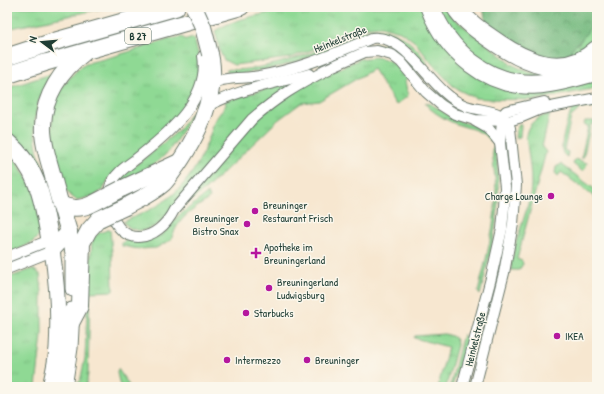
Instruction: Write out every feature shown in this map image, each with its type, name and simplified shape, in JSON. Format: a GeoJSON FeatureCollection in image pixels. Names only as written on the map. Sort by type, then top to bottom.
{"type":"FeatureCollection","features":[{"type":"Feature","properties":{"kind":"highway","name":"B 27"},"geometry":{"type":"LineString","coordinates":[[7,57],[56,41],[176,7]]}},
{"type":"Feature","properties":{"kind":"highway"},"geometry":{"type":"LineString","coordinates":[[430,7],[443,34],[460,54],[485,73],[502,80],[536,84],[556,82],[597,71]]}},
{"type":"Feature","properties":{"kind":"highway"},"geometry":{"type":"LineString","coordinates":[[456,7],[468,20],[498,44],[517,56],[535,63],[552,66],[570,65],[586,59],[597,50]]}},
{"type":"Feature","properties":{"kind":"highway"},"geometry":{"type":"LineString","coordinates":[[7,46],[32,39],[56,41]]}},
{"type":"Feature","properties":{"kind":"highway","name":"B 27"},"geometry":{"type":"LineString","coordinates":[[7,75],[44,63]]}},
{"type":"Feature","properties":{"kind":"highway"},"geometry":{"type":"LineString","coordinates":[[7,142],[18,152],[28,165],[35,178],[42,198],[51,245]]}},
{"type":"Feature","properties":{"kind":"main road"},"geometry":{"type":"LineString","coordinates":[[50,387],[57,348],[57,307],[55,273],[51,245],[68,232],[99,219],[149,194],[164,182],[180,161],[192,140],[201,102],[217,82],[208,59],[203,27],[194,7]]}},
{"type":"Feature","properties":{"kind":"main road","name":"B 27"},"geometry":{"type":"LineString","coordinates":[[44,63],[241,7]]}},
{"type":"Feature","properties":{"kind":"main road"},"geometry":{"type":"LineString","coordinates":[[64,387],[70,348],[73,260],[68,232],[48,159],[43,126],[44,114],[49,96],[58,80],[70,66],[88,50]]}},
{"type":"Feature","properties":{"kind":"main road"},"geometry":{"type":"LineString","coordinates":[[60,204],[69,208],[86,207],[180,161]]}},
{"type":"Feature","properties":{"kind":"main road"},"geometry":{"type":"LineString","coordinates":[[71,323],[80,306],[82,243],[89,230],[99,219]]}},
{"type":"Feature","properties":{"kind":"street","name":"Heinkelstraße"},"geometry":{"type":"LineString","coordinates":[[217,82],[275,74],[302,67],[377,37],[394,43],[408,52],[435,84],[452,99],[470,108],[494,112],[504,120],[510,128],[515,170],[516,201],[512,237],[475,387]]}},
{"type":"Feature","properties":{"kind":"street","name":"Heinkelstraße"},"geometry":{"type":"LineString","coordinates":[[201,102],[223,98],[241,91],[329,68],[365,52],[377,51],[388,54],[401,62],[426,92],[441,106],[455,114],[475,120],[489,129],[500,143]]}},
{"type":"Feature","properties":{"kind":"street"},"geometry":{"type":"LineString","coordinates":[[208,59],[202,75],[201,102],[184,115],[167,134],[124,168],[112,182],[109,196],[112,217],[125,233],[133,237],[144,237],[162,228],[174,210],[222,153],[252,119],[264,108],[296,86],[329,68]]}},
{"type":"Feature","properties":{"kind":"street","name":"Heinkelstraße"},"geometry":{"type":"LineString","coordinates":[[462,387],[493,270],[502,229],[505,187],[500,143],[506,111],[587,93],[597,93]]}},
{"type":"Feature","properties":{"kind":"street","name":"Heinkelstraße"},"geometry":{"type":"LineString","coordinates":[[475,120],[504,120],[522,118],[541,109],[597,98]]}},
{"type":"Feature","properties":{"kind":"street"},"geometry":{"type":"LineString","coordinates":[[7,258],[51,245]]}},
{"type":"Feature","properties":{"kind":"street"},"geometry":{"type":"LineString","coordinates":[[7,269],[47,253],[51,245]]}},
{"type":"Feature","properties":{"kind":"street"},"geometry":{"type":"LineString","coordinates":[[493,270],[504,273]]}},
{"type":"Feature","properties":{"kind":"green space"},"geometry":{"type":"Polygon","coordinates":[[[7,7],[110,7],[7,29],[7,7]]]}},
{"type":"Feature","properties":{"kind":"green space"},"geometry":{"type":"Polygon","coordinates":[[[303,7],[424,7],[481,77],[597,76],[597,88],[535,100],[475,98],[455,88],[433,65],[415,42],[400,31],[381,26],[359,28],[320,47],[289,58],[234,65],[224,60],[220,52],[215,31],[235,21],[246,18],[303,7]]]}},
{"type":"Feature","properties":{"kind":"green space"},"geometry":{"type":"Polygon","coordinates":[[[435,7],[445,7],[452,17],[510,62],[509,63],[528,72],[544,75],[518,77],[473,58],[435,7]]]}},
{"type":"Feature","properties":{"kind":"green space"},"geometry":{"type":"Polygon","coordinates":[[[483,7],[597,7],[592,25],[580,41],[571,49],[573,58],[548,60],[487,29],[483,7]]]}},
{"type":"Feature","properties":{"kind":"green space"},"geometry":{"type":"Polygon","coordinates":[[[597,13],[597,43],[573,58],[571,49],[580,42],[597,13]]]}},
{"type":"Feature","properties":{"kind":"green space"},"geometry":{"type":"Polygon","coordinates":[[[372,29],[390,31],[404,38],[416,48],[427,62],[426,65],[425,66],[406,44],[396,37],[381,33],[372,33],[355,38],[321,53],[281,66],[241,74],[233,74],[226,71],[228,69],[249,69],[275,64],[312,53],[365,30],[372,29]]]}},
{"type":"Feature","properties":{"kind":"green space"},"geometry":{"type":"Polygon","coordinates":[[[182,37],[186,40],[194,38],[199,57],[199,76],[194,90],[177,118],[109,178],[103,190],[94,196],[77,200],[72,197],[62,181],[54,146],[52,128],[52,119],[56,102],[64,85],[76,71],[88,63],[170,39],[182,37]]]}},
{"type":"Feature","properties":{"kind":"green space"},"geometry":{"type":"Polygon","coordinates":[[[374,44],[388,46],[399,52],[418,72],[416,74],[403,58],[393,50],[381,46],[374,46],[374,44]]]}},
{"type":"Feature","properties":{"kind":"green space"},"geometry":{"type":"Polygon","coordinates":[[[374,57],[389,61],[397,66],[408,78],[405,81],[408,96],[396,105],[373,69],[319,101],[301,103],[278,120],[206,189],[190,201],[186,202],[258,118],[301,86],[360,59],[374,57]]]}},
{"type":"Feature","properties":{"kind":"green space"},"geometry":{"type":"Polygon","coordinates":[[[51,74],[45,85],[38,105],[35,124],[35,134],[39,157],[49,191],[46,192],[7,135],[7,89],[51,74]]]}},
{"type":"Feature","properties":{"kind":"green space"},"geometry":{"type":"Polygon","coordinates":[[[291,82],[292,84],[157,225],[144,230],[135,230],[123,222],[157,206],[168,199],[185,182],[198,163],[208,141],[215,120],[226,105],[225,101],[291,82]]]}},
{"type":"Feature","properties":{"kind":"green space"},"geometry":{"type":"Polygon","coordinates":[[[435,91],[450,103],[493,117],[476,116],[454,108],[434,93],[435,91]]]}},
{"type":"Feature","properties":{"kind":"green space"},"geometry":{"type":"Polygon","coordinates":[[[425,103],[431,104],[454,119],[483,129],[493,139],[489,140],[480,132],[455,124],[445,119],[435,113],[425,103]]]}},
{"type":"Feature","properties":{"kind":"green space"},"geometry":{"type":"Polygon","coordinates":[[[597,105],[597,108],[581,108],[571,117],[564,150],[568,152],[567,157],[563,153],[562,145],[565,128],[571,111],[573,108],[597,105]]]}},
{"type":"Feature","properties":{"kind":"green space"},"geometry":{"type":"Polygon","coordinates":[[[191,113],[176,142],[165,155],[149,168],[117,183],[126,173],[178,131],[191,113]]]}},
{"type":"Feature","properties":{"kind":"green space"},"geometry":{"type":"Polygon","coordinates":[[[550,113],[542,147],[546,152],[517,259],[522,261],[523,264],[519,270],[511,270],[518,235],[529,200],[531,184],[526,135],[527,130],[532,123],[550,113]]]}},
{"type":"Feature","properties":{"kind":"green space"},"geometry":{"type":"Polygon","coordinates":[[[585,121],[594,121],[597,125],[591,124],[583,158],[581,158],[588,126],[584,124],[585,121]]]}},
{"type":"Feature","properties":{"kind":"green space"},"geometry":{"type":"Polygon","coordinates":[[[520,123],[520,137],[515,138],[516,130],[520,123]]]}},
{"type":"Feature","properties":{"kind":"green space"},"geometry":{"type":"Polygon","coordinates":[[[495,146],[498,167],[498,204],[490,257],[480,295],[478,292],[490,241],[496,202],[492,149],[495,146]]]}},
{"type":"Feature","properties":{"kind":"green space"},"geometry":{"type":"Polygon","coordinates":[[[7,150],[14,157],[35,192],[41,233],[33,242],[7,255],[7,150]]]}},
{"type":"Feature","properties":{"kind":"green space"},"geometry":{"type":"Polygon","coordinates":[[[575,159],[587,163],[585,169],[582,171],[573,164],[575,159]]]}},
{"type":"Feature","properties":{"kind":"green space"},"geometry":{"type":"Polygon","coordinates":[[[561,164],[597,191],[597,199],[561,172],[558,176],[555,173],[556,167],[561,164]]]}},
{"type":"Feature","properties":{"kind":"green space"},"geometry":{"type":"Polygon","coordinates":[[[208,193],[210,198],[186,215],[174,232],[171,240],[156,248],[139,249],[122,246],[122,243],[126,240],[143,242],[159,236],[166,231],[178,216],[208,193]]]}},
{"type":"Feature","properties":{"kind":"green space"},"geometry":{"type":"Polygon","coordinates":[[[110,229],[113,291],[90,292],[88,374],[86,387],[76,387],[78,382],[80,382],[85,358],[88,287],[92,242],[97,234],[110,229]]]}},
{"type":"Feature","properties":{"kind":"green space"},"geometry":{"type":"Polygon","coordinates":[[[33,269],[40,274],[42,292],[42,335],[36,387],[7,387],[7,278],[33,269]]]}},
{"type":"Feature","properties":{"kind":"green space"},"geometry":{"type":"Polygon","coordinates":[[[444,334],[453,337],[456,340],[457,345],[446,387],[438,387],[448,347],[414,338],[415,336],[444,334]]]}},
{"type":"Feature","properties":{"kind":"green space"},"geometry":{"type":"Polygon","coordinates":[[[463,334],[466,339],[467,348],[452,387],[450,387],[463,334]]]}},
{"type":"Feature","properties":{"kind":"green space"},"geometry":{"type":"Polygon","coordinates":[[[118,369],[130,387],[120,386],[117,373],[118,369]]]}},
{"type":"Feature","properties":{"kind":"place","name":"Charge Lounge"},"geometry":{"type":"Point","coordinates":[551,196]}},
{"type":"Feature","properties":{"kind":"place","name":"Breuninger Restaurant Frisch"},"geometry":{"type":"Point","coordinates":[255,211]}},
{"type":"Feature","properties":{"kind":"place","name":"Breuninger Bistro Snax"},"geometry":{"type":"Point","coordinates":[247,224]}},
{"type":"Feature","properties":{"kind":"place","name":"Apotheke im Breuningerland"},"geometry":{"type":"Point","coordinates":[256,253]}},
{"type":"Feature","properties":{"kind":"place","name":"Breuningerland Ludwigsburg"},"geometry":{"type":"Point","coordinates":[269,288]}},
{"type":"Feature","properties":{"kind":"place","name":"Starbucks"},"geometry":{"type":"Point","coordinates":[246,313]}},
{"type":"Feature","properties":{"kind":"place","name":"IKEA"},"geometry":{"type":"Point","coordinates":[557,336]}},
{"type":"Feature","properties":{"kind":"place","name":"Intermezzo"},"geometry":{"type":"Point","coordinates":[227,360]}},
{"type":"Feature","properties":{"kind":"place","name":"Breuninger"},"geometry":{"type":"Point","coordinates":[307,360]}}]}
